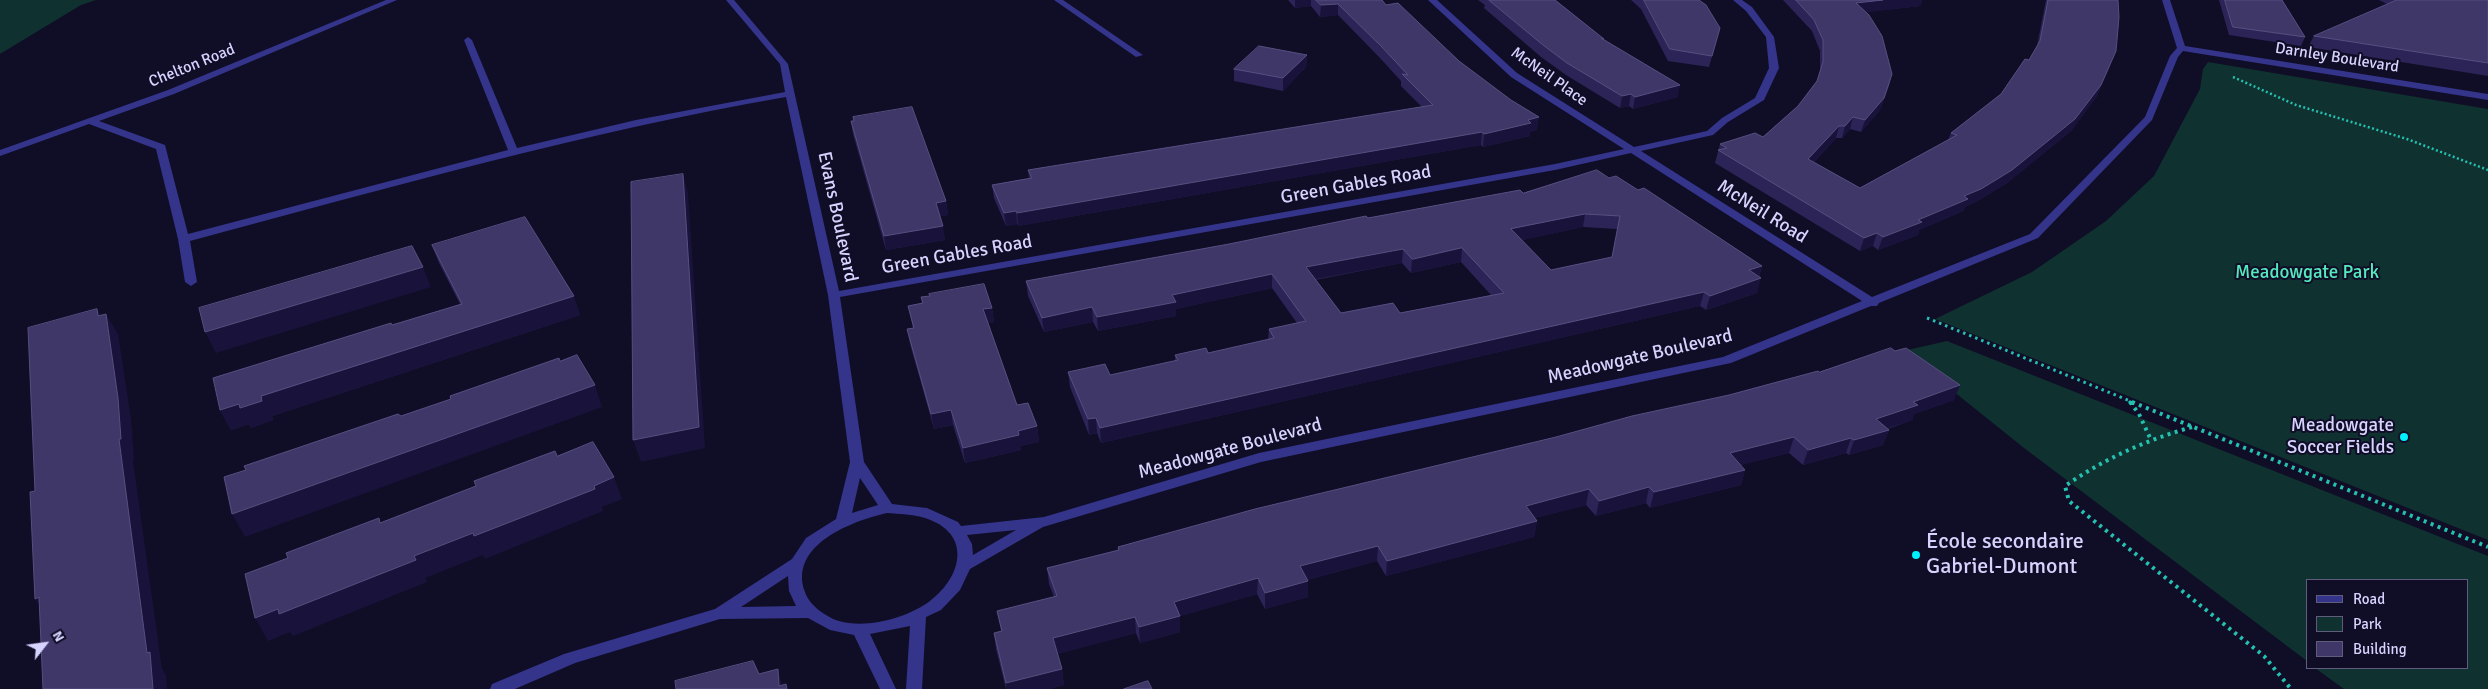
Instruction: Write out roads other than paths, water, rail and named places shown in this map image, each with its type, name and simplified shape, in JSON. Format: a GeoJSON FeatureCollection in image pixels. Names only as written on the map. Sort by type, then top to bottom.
{"type":"FeatureCollection","features":[{"type":"Feature","properties":{"kind":"street","name":"Chelton Road"},"geometry":{"type":"LineString","coordinates":[[0,153],[171,92],[393,0]]}},
{"type":"Feature","properties":{"kind":"street","name":"Evans Boulevard"},"geometry":{"type":"LineString","coordinates":[[730,0],[784,64],[834,295],[857,462],[843,520]]}},
{"type":"Feature","properties":{"kind":"street"},"geometry":{"type":"LineString","coordinates":[[1058,0],[1139,55]]}},
{"type":"Feature","properties":{"kind":"street","name":"McNeil Place"},"geometry":{"type":"LineString","coordinates":[[1432,0],[1514,75],[1633,150]]}},
{"type":"Feature","properties":{"kind":"street","name":"Green Gables Road"},"geometry":{"type":"LineString","coordinates":[[834,295],[1555,167],[1710,133],[1726,120],[1759,100],[1774,68],[1770,37],[1749,9],[1737,0]]}},
{"type":"Feature","properties":{"kind":"street"},"geometry":{"type":"LineString","coordinates":[[2166,0],[2181,48]]}},
{"type":"Feature","properties":{"kind":"street"},"geometry":{"type":"LineString","coordinates":[[468,40],[513,151]]}},
{"type":"Feature","properties":{"kind":"street","name":"Darnley Boulevard"},"geometry":{"type":"LineString","coordinates":[[2181,48],[2488,97]]}},
{"type":"Feature","properties":{"kind":"street","name":"Meadowgate Boulevard"},"geometry":{"type":"LineString","coordinates":[[959,531],[1044,522],[1259,458],[1727,360],[1873,303],[2034,236],[2149,118],[2174,56],[2181,48]]}},
{"type":"Feature","properties":{"kind":"street"},"geometry":{"type":"LineString","coordinates":[[184,239],[513,151],[707,106],[789,94]]}},
{"type":"Feature","properties":{"kind":"street"},"geometry":{"type":"LineString","coordinates":[[89,121],[162,147],[184,239],[191,282]]}},
{"type":"Feature","properties":{"kind":"street","name":"McNeil Road"},"geometry":{"type":"LineString","coordinates":[[1633,150],[1873,303]]}},
{"type":"Feature","properties":{"kind":"street","name":"Evans Boulevard"},"geometry":{"type":"LineString","coordinates":[[857,462],[887,508]]}},
{"type":"Feature","properties":{"kind":"street"},"geometry":{"type":"LineString","coordinates":[[887,508],[910,508],[930,512],[947,520],[959,531],[966,546],[967,565],[958,584],[941,603],[918,617],[890,627],[858,629],[830,624],[809,612],[796,595],[794,579],[798,562],[808,546],[824,532],[843,520],[864,512],[887,508]]}},
{"type":"Feature","properties":{"kind":"street","name":"Meadowgate Boulevard"},"geometry":{"type":"LineString","coordinates":[[967,565],[1044,522]]}},
{"type":"Feature","properties":{"kind":"street"},"geometry":{"type":"LineString","coordinates":[[720,613],[798,562]]}},
{"type":"Feature","properties":{"kind":"street"},"geometry":{"type":"LineString","coordinates":[[498,689],[570,658],[720,613],[809,612]]}},
{"type":"Feature","properties":{"kind":"street"},"geometry":{"type":"LineString","coordinates":[[914,689],[918,617]]}},
{"type":"Feature","properties":{"kind":"street"},"geometry":{"type":"LineString","coordinates":[[858,629],[888,689]]}},
{"type":"Feature","properties":{"kind":"place","name":"Meadowgate Soccer Fields"},"geometry":{"type":"Point","coordinates":[2404,437]}},
{"type":"Feature","properties":{"kind":"place","name":"École secondaire Gabriel-Dumont"},"geometry":{"type":"Point","coordinates":[1916,555]}},
{"type":"Feature","properties":{"kind":"park label","name":"Meadowgate Park"},"geometry":{"type":"Point","coordinates":[2307,273]}}]}
